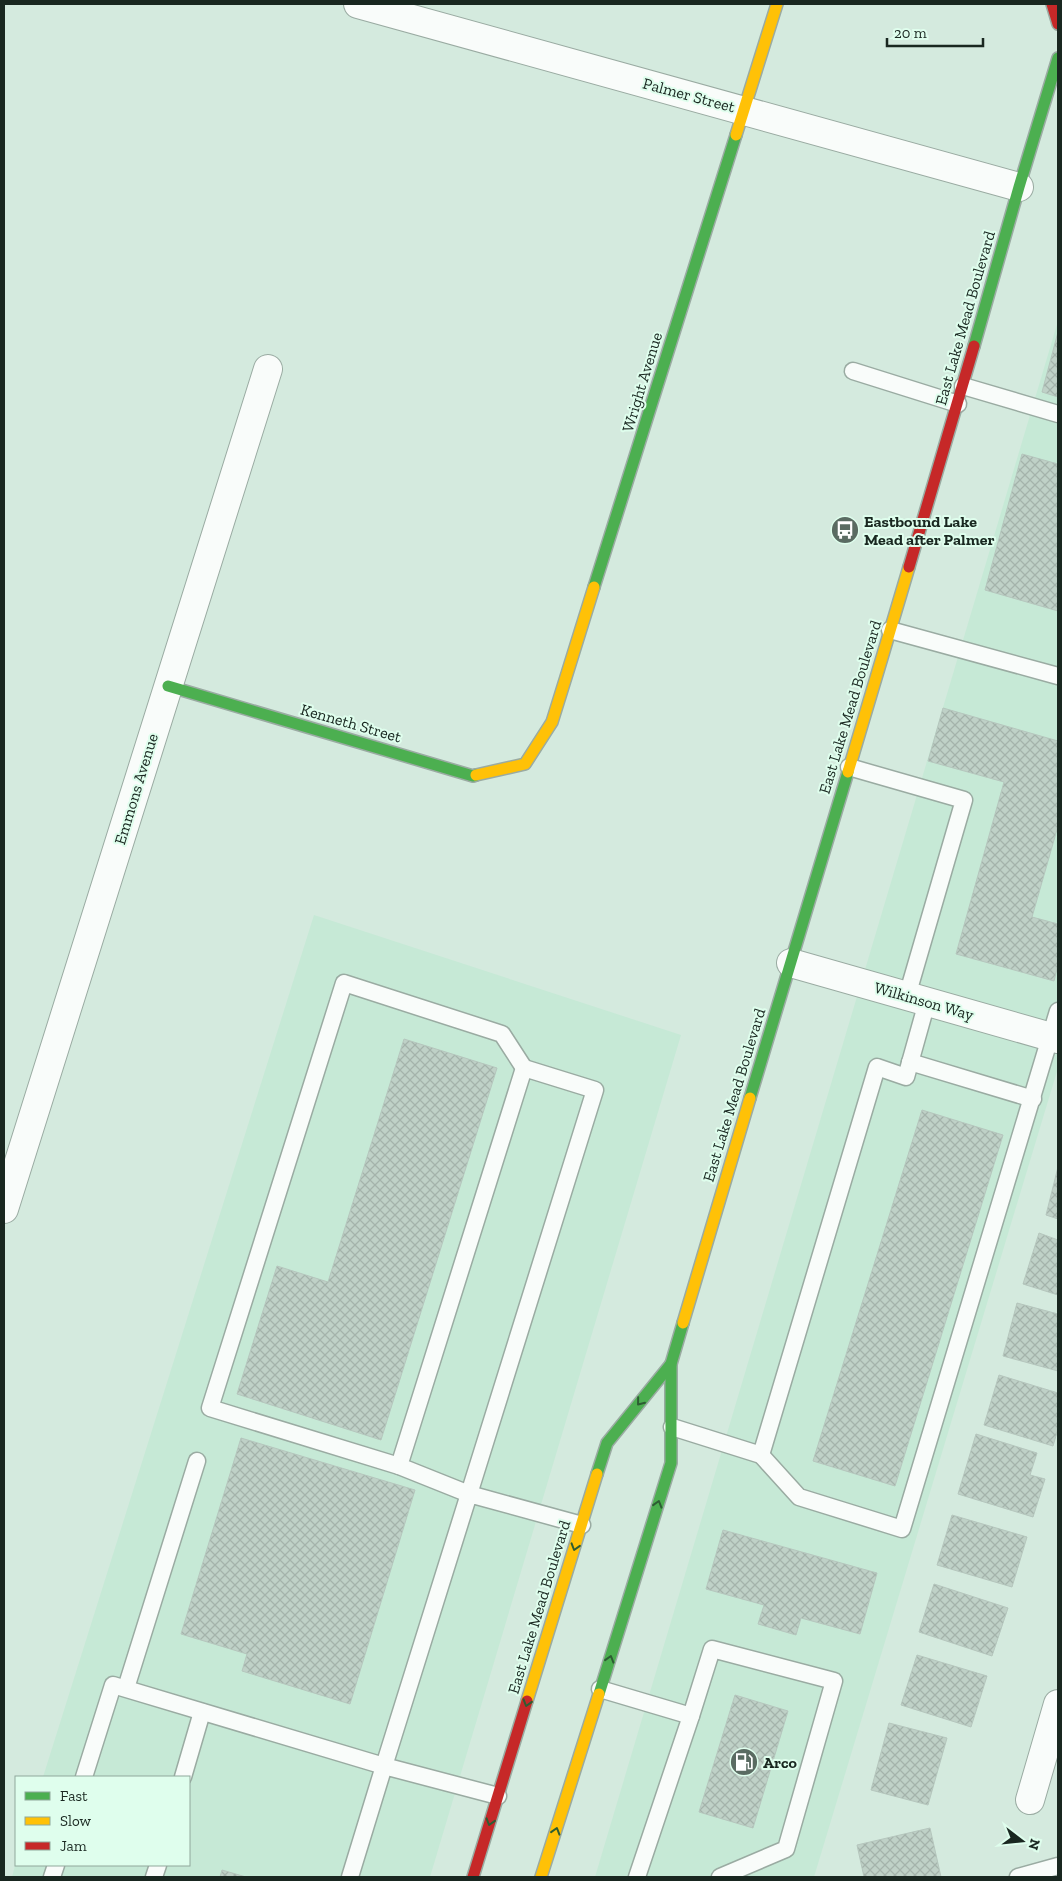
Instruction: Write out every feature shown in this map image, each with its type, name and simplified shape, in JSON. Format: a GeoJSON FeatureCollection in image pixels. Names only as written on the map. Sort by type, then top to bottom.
{"type":"FeatureCollection","features":[{"type":"Feature","properties":{"kind":"main road","name":"Wright Avenue"},"geometry":{"type":"LineString","coordinates":[[525,764],[552,722],[777,4]]}},
{"type":"Feature","properties":{"kind":"main road"},"geometry":{"type":"LineString","coordinates":[[1052,4],[1058,24]]}},
{"type":"Feature","properties":{"kind":"main road","name":"East Lake Mead Boulevard"},"geometry":{"type":"LineString","coordinates":[[541,1877],[671,1463],[671,1364],[964,386],[1019,187],[1058,58]]}},
{"type":"Feature","properties":{"kind":"main road","name":"Kenneth Street"},"geometry":{"type":"LineString","coordinates":[[168,686],[473,776],[525,764]]}},
{"type":"Feature","properties":{"kind":"main road","name":"East Lake Mead Boulevard"},"geometry":{"type":"LineString","coordinates":[[472,1877],[607,1443],[671,1364]]}},
{"type":"Feature","properties":{"kind":"street","name":"Palmer Street"},"geometry":{"type":"LineString","coordinates":[[358,4],[387,8],[1019,187]]}},
{"type":"Feature","properties":{"kind":"street","name":"Emmons Avenue"},"geometry":{"type":"LineString","coordinates":[[4,1209],[268,369]]}},
{"type":"Feature","properties":{"kind":"street","name":"Wilkinson Way"},"geometry":{"type":"LineString","coordinates":[[791,963],[1055,1038]]}},
{"type":"Feature","properties":{"kind":"street"},"geometry":{"type":"LineString","coordinates":[[1030,1800],[1058,1704]]}},
{"type":"Feature","properties":{"kind":"lane"},"geometry":{"type":"LineString","coordinates":[[853,371],[958,404]]}},
{"type":"Feature","properties":{"kind":"lane"},"geometry":{"type":"LineString","coordinates":[[964,386],[1058,414]]}},
{"type":"Feature","properties":{"kind":"lane"},"geometry":{"type":"LineString","coordinates":[[890,630],[1058,676]]}},
{"type":"Feature","properties":{"kind":"lane"},"geometry":{"type":"LineString","coordinates":[[761,1455],[878,1067],[906,1077],[910,1062],[917,999],[964,800],[849,767]]}},
{"type":"Feature","properties":{"kind":"lane"},"geometry":{"type":"LineString","coordinates":[[350,1877],[384,1766],[469,1494],[595,1090],[524,1068],[502,1034],[344,983],[210,1408],[398,1466],[469,1494],[582,1525]]}},
{"type":"Feature","properties":{"kind":"lane"},"geometry":{"type":"LineString","coordinates":[[672,1427],[761,1455],[799,1497],[902,1529],[1033,1099],[1055,1038],[1058,1011]]}},
{"type":"Feature","properties":{"kind":"lane"},"geometry":{"type":"LineString","coordinates":[[910,1062],[1033,1099]]}},
{"type":"Feature","properties":{"kind":"lane"},"geometry":{"type":"LineString","coordinates":[[398,1466],[524,1068]]}},
{"type":"Feature","properties":{"kind":"lane"},"geometry":{"type":"LineString","coordinates":[[126,1688],[197,1460]]}},
{"type":"Feature","properties":{"kind":"lane"},"geometry":{"type":"LineString","coordinates":[[637,1877],[712,1649],[834,1681],[786,1849],[720,1877]]}},
{"type":"Feature","properties":{"kind":"lane"},"geometry":{"type":"LineString","coordinates":[[84,1776],[114,1685],[384,1766],[498,1796]]}},
{"type":"Feature","properties":{"kind":"lane"},"geometry":{"type":"LineString","coordinates":[[600,1689],[691,1716]]}},
{"type":"Feature","properties":{"kind":"lane"},"geometry":{"type":"LineString","coordinates":[[183,1776],[202,1712]]}},
{"type":"Feature","properties":{"kind":"lane"},"geometry":{"type":"LineString","coordinates":[[1018,1877],[1058,1866]]}},
{"type":"Feature","properties":{"kind":"shaded area"},"geometry":{"type":"Polygon","coordinates":[[[1058,321],[1058,1068],[814,1877],[595,1877],[1058,321]]]}},
{"type":"Feature","properties":{"kind":"shaded area"},"geometry":{"type":"Polygon","coordinates":[[[314,915],[681,1035],[430,1877],[12,1877],[15,1866],[190,1866],[190,1776],[43,1776],[314,915]]]}},
{"type":"Feature","properties":{"kind":"building"},"geometry":{"type":"Polygon","coordinates":[[[1058,332],[1058,397],[1042,392],[1058,332]]]}},
{"type":"Feature","properties":{"kind":"building"},"geometry":{"type":"Polygon","coordinates":[[[1022,454],[1058,464],[1058,611],[985,590],[1022,454]]]}},
{"type":"Feature","properties":{"kind":"building"},"geometry":{"type":"Polygon","coordinates":[[[943,708],[1058,741],[1058,826],[1032,917],[1058,924],[1058,965],[1054,981],[956,954],[1004,782],[928,761],[943,708]]]}},
{"type":"Feature","properties":{"kind":"building"},"geometry":{"type":"Polygon","coordinates":[[[404,1039],[497,1068],[381,1440],[237,1394],[277,1266],[328,1282],[404,1039]]]}},
{"type":"Feature","properties":{"kind":"building"},"geometry":{"type":"Polygon","coordinates":[[[922,1110],[1003,1135],[895,1486],[813,1461],[922,1110]]]}},
{"type":"Feature","properties":{"kind":"building"},"geometry":{"type":"Polygon","coordinates":[[[1058,1167],[1058,1219],[1046,1215],[1058,1167]]]}},
{"type":"Feature","properties":{"kind":"building"},"geometry":{"type":"Polygon","coordinates":[[[1039,1233],[1058,1240],[1058,1295],[1023,1284],[1039,1233]]]}},
{"type":"Feature","properties":{"kind":"building"},"geometry":{"type":"Polygon","coordinates":[[[1017,1303],[1058,1314],[1058,1371],[1003,1356],[1017,1303]]]}},
{"type":"Feature","properties":{"kind":"building"},"geometry":{"type":"Polygon","coordinates":[[[999,1375],[1058,1393],[1058,1429],[1053,1446],[984,1425],[999,1375]]]}},
{"type":"Feature","properties":{"kind":"building"},"geometry":{"type":"Polygon","coordinates":[[[976,1434],[1037,1453],[1030,1475],[1045,1479],[1033,1517],[958,1494],[976,1434]]]}},
{"type":"Feature","properties":{"kind":"building"},"geometry":{"type":"Polygon","coordinates":[[[241,1438],[415,1490],[350,1704],[242,1671],[247,1654],[181,1634],[241,1438]]]}},
{"type":"Feature","properties":{"kind":"building"},"geometry":{"type":"Polygon","coordinates":[[[952,1515],[1027,1537],[1012,1587],[937,1565],[952,1515]]]}},
{"type":"Feature","properties":{"kind":"building"},"geometry":{"type":"Polygon","coordinates":[[[723,1530],[877,1573],[860,1634],[801,1618],[796,1635],[758,1624],[764,1605],[706,1589],[723,1530]]]}},
{"type":"Feature","properties":{"kind":"building"},"geometry":{"type":"Polygon","coordinates":[[[934,1584],[1008,1608],[992,1656],[919,1632],[934,1584]]]}},
{"type":"Feature","properties":{"kind":"building"},"geometry":{"type":"Polygon","coordinates":[[[917,1655],[987,1676],[971,1727],[901,1705],[917,1655]]]}},
{"type":"Feature","properties":{"kind":"building"},"geometry":{"type":"Polygon","coordinates":[[[735,1695],[788,1711],[753,1828],[699,1812],[735,1695]]]}},
{"type":"Feature","properties":{"kind":"building"},"geometry":{"type":"Polygon","coordinates":[[[889,1723],[947,1738],[928,1805],[871,1790],[889,1723]]]}},
{"type":"Feature","properties":{"kind":"building"},"geometry":{"type":"Polygon","coordinates":[[[930,1828],[941,1877],[864,1877],[857,1845],[930,1828]]]}},
{"type":"Feature","properties":{"kind":"building"},"geometry":{"type":"Polygon","coordinates":[[[222,1870],[246,1877],[220,1877],[222,1870]]]}},
{"type":"Feature","properties":{"kind":"traffic: fast"},"geometry":{"type":"LineString","coordinates":[[974,346],[1058,58]]}},
{"type":"Feature","properties":{"kind":"traffic: fast"},"geometry":{"type":"LineString","coordinates":[[594,587],[736,135]]}},
{"type":"Feature","properties":{"kind":"traffic: fast"},"geometry":{"type":"LineString","coordinates":[[168,686],[473,776],[476,775]]}},
{"type":"Feature","properties":{"kind":"traffic: fast"},"geometry":{"type":"LineString","coordinates":[[750,1098],[848,772]]}},
{"type":"Feature","properties":{"kind":"traffic: fast"},"geometry":{"type":"LineString","coordinates":[[599,1694],[671,1463],[671,1364],[683,1323]]}},
{"type":"Feature","properties":{"kind":"traffic: fast"},"geometry":{"type":"LineString","coordinates":[[597,1474],[607,1443],[671,1364]]}},
{"type":"Feature","properties":{"kind":"traffic: slow"},"geometry":{"type":"LineString","coordinates":[[736,135],[777,4]]}},
{"type":"Feature","properties":{"kind":"traffic: slow"},"geometry":{"type":"LineString","coordinates":[[848,772],[909,567]]}},
{"type":"Feature","properties":{"kind":"traffic: slow"},"geometry":{"type":"LineString","coordinates":[[476,775],[525,764],[552,722],[594,587]]}},
{"type":"Feature","properties":{"kind":"traffic: slow"},"geometry":{"type":"LineString","coordinates":[[683,1323],[750,1098]]}},
{"type":"Feature","properties":{"kind":"traffic: slow"},"geometry":{"type":"LineString","coordinates":[[527,1701],[597,1474]]}},
{"type":"Feature","properties":{"kind":"traffic: slow"},"geometry":{"type":"LineString","coordinates":[[541,1877],[599,1694]]}},
{"type":"Feature","properties":{"kind":"traffic: jam"},"geometry":{"type":"LineString","coordinates":[[1052,4],[1058,24]]}},
{"type":"Feature","properties":{"kind":"traffic: jam"},"geometry":{"type":"LineString","coordinates":[[909,567],[974,346]]}},
{"type":"Feature","properties":{"kind":"traffic: jam"},"geometry":{"type":"LineString","coordinates":[[473,1877],[527,1701]]}},
{"type":"Feature","properties":{"kind":"place","name":"Eastbound Lake Mead after Palmer"},"geometry":{"type":"Point","coordinates":[845,530]}},
{"type":"Feature","properties":{"kind":"place","name":"Arco"},"geometry":{"type":"Point","coordinates":[744,1762]}}]}
